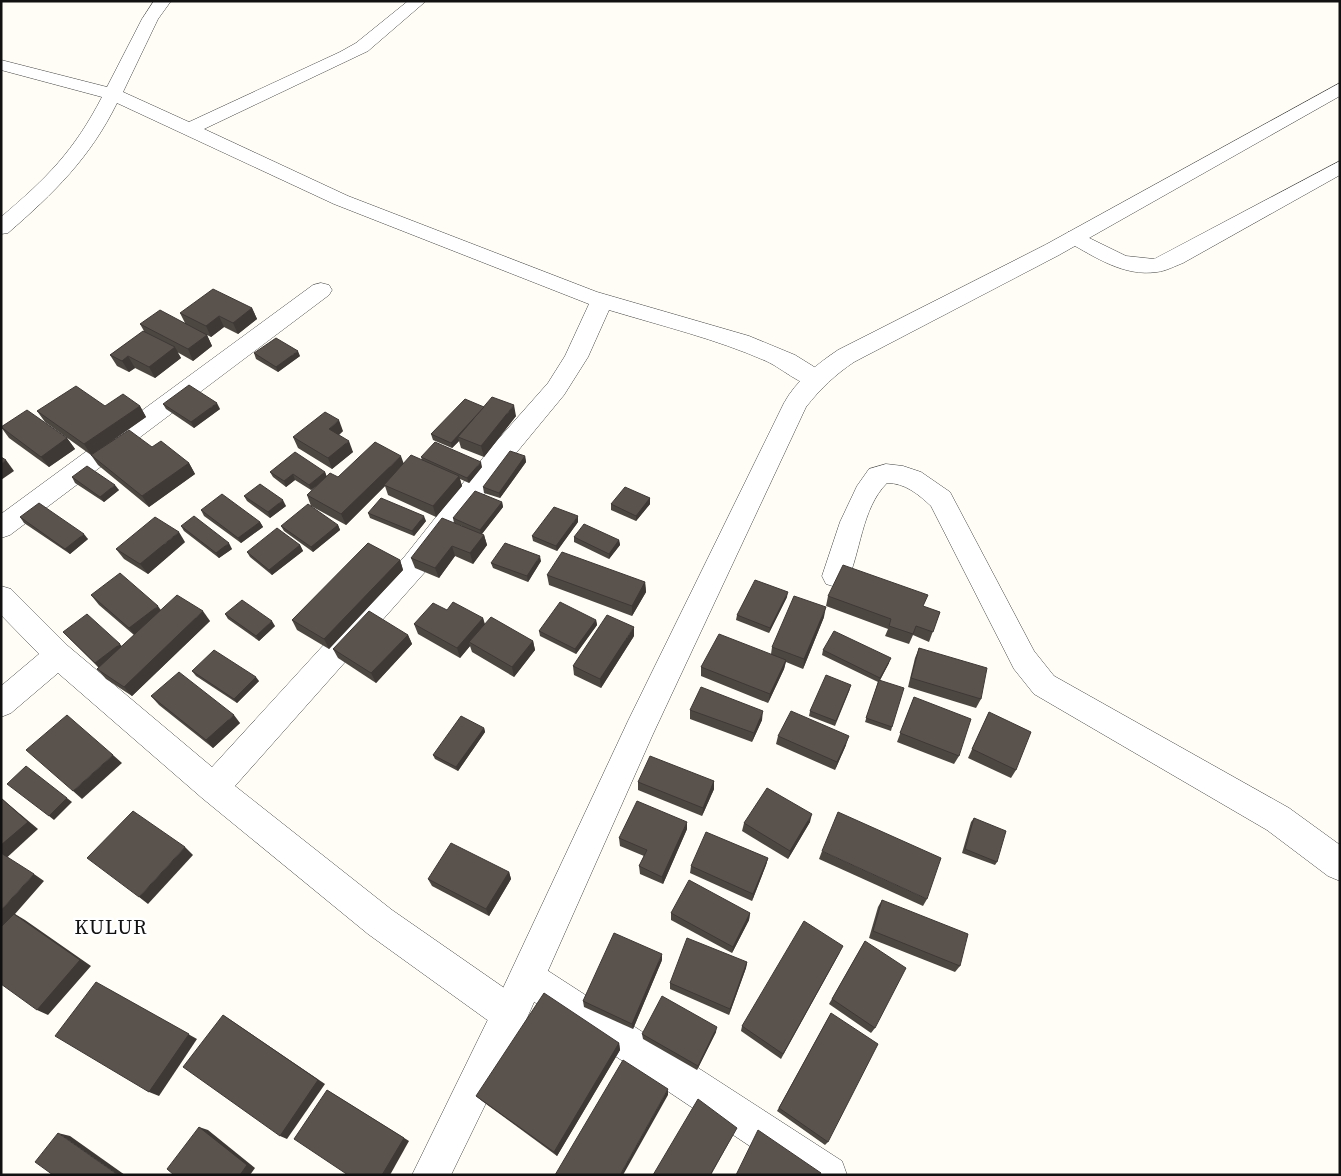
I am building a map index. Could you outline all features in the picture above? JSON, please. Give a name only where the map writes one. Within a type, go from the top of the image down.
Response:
[{"type":"street","points":[[1,228],[42,192],[70,163],[94,131],[141,42],[150,19],[163,1]]},
{"type":"street","points":[[190,129],[346,56],[362,47],[418,1]]},
{"type":"street","points":[[1,66],[112,94],[341,200],[602,301],[741,341],[787,361],[816,379]]},
{"type":"street","points":[[431,1175],[528,977],[639,731],[792,412],[816,379],[846,356],[1075,237],[1340,88]]},
{"type":"street","points":[[1075,237],[1121,262],[1156,266],[1175,258],[1340,167]]},
{"type":"street","points":[[1,528],[321,290]]},
{"type":"street","points":[[213,788],[415,564],[503,451],[556,390],[576,357],[602,301]]},
{"type":"street","points":[[836,576],[864,494],[877,477],[890,473],[911,478],[928,488],[940,499],[1024,660],[1044,685],[1278,819],[1340,865]]},
{"type":"street","points":[[1,597],[58,655],[213,788],[380,922],[510,1014]]},
{"type":"street","points":[[1,704],[58,655]]},
{"type":"street","points":[[528,977],[828,1175]]},
{"type":"building","points":[[213,289],[252,308],[233,323],[219,316],[206,326],[180,313]]},
{"type":"building","points":[[160,310],[207,335],[188,349],[140,324]]},
{"type":"building","points":[[143,331],[175,347],[149,367],[128,356],[122,361],[110,355]]},
{"type":"building","points":[[276,338],[298,351],[276,367],[254,353]]},
{"type":"building","points":[[189,385],[217,403],[191,422],[163,404]]},
{"type":"building","points":[[76,386],[105,406],[123,394],[140,406],[84,444],[37,411]]},
{"type":"building","points":[[492,397],[514,405],[481,446],[458,437]]},
{"type":"building","points":[[465,399],[484,407],[451,443],[431,434]]},
{"type":"building","points":[[27,410],[67,438],[41,457],[1,427]]},
{"type":"building","points":[[325,412],[339,420],[329,429],[349,441],[328,458],[293,437]]},
{"type":"building","points":[[129,430],[152,447],[161,441],[189,463],[142,496],[91,455]]},
{"type":"building","points":[[375,442],[401,456],[341,514],[307,495],[330,473],[338,477]]},
{"type":"building","points":[[435,442],[481,462],[467,478],[421,457]]},
{"type":"building","points":[[510,451],[525,456],[499,493],[483,487]]},
{"type":"building","points":[[295,452],[325,472],[309,485],[293,474],[284,481],[270,472]]},
{"type":"building","points":[[411,455],[459,476],[433,506],[384,485]]},
{"type":"building","points":[[1,457],[6,460],[1,464]]},
{"type":"building","points":[[87,466],[115,485],[100,497],[72,477]]},
{"type":"building","points":[[260,484],[283,500],[268,512],[244,496]]},
{"type":"building","points":[[625,487],[650,498],[636,516],[611,504]]},
{"type":"building","points":[[475,491],[502,502],[480,530],[453,518]]},
{"type":"building","points":[[222,494],[260,522],[238,538],[201,510]]},
{"type":"building","points":[[381,498],[424,516],[412,531],[368,513]]},
{"type":"building","points":[[39,503],[84,534],[65,549],[20,517]]},
{"type":"building","points":[[308,504],[338,525],[311,547],[281,526]]},
{"type":"building","points":[[554,507],[578,516],[556,546],[532,536]]},
{"type":"building","points":[[194,516],[229,543],[216,553],[181,526]]},
{"type":"building","points":[[155,517],[179,532],[140,564],[116,549]]},
{"type":"building","points":[[442,518],[484,535],[470,553],[452,546],[435,568],[411,558]]},
{"type":"building","points":[[584,524],[619,540],[609,554],[574,537]]},
{"type":"building","points":[[277,528],[300,545],[269,570],[247,552]]},
{"type":"building","points":[[368,543],[400,560],[324,639],[292,620]]},
{"type":"building","points":[[505,543],[540,556],[527,576],[491,563]]},
{"type":"building","points":[[562,552],[645,582],[632,606],[547,575]]},
{"type":"building","points":[[843,565],[928,595],[923,606],[940,612],[933,632],[916,626],[913,634],[889,626],[891,619],[828,596]]},
{"type":"building","points":[[120,573],[158,606],[129,628],[91,595]]},
{"type":"building","points":[[755,580],[788,592],[770,628],[737,615]]},
{"type":"building","points":[[177,595],[203,611],[124,687],[97,669]]},
{"type":"building","points":[[794,596],[826,607],[804,659],[772,647]]},
{"type":"building","points":[[242,600],[272,621],[256,636],[225,614]]},
{"type":"building","points":[[453,602],[483,618],[457,648],[414,624],[433,603],[447,610]]},
{"type":"building","points":[[560,602],[596,620],[575,649],[539,631]]},
{"type":"building","points":[[369,611],[408,635],[371,673],[333,649]]},
{"type":"building","points":[[87,614],[120,644],[95,663],[63,632]]},
{"type":"building","points":[[607,615],[634,627],[600,679],[573,666]]},
{"type":"building","points":[[491,617],[533,641],[512,667],[469,642]]},
{"type":"building","points":[[834,631],[891,658],[880,678],[823,650]]},
{"type":"building","points":[[719,634],[786,660],[770,694],[701,667]]},
{"type":"building","points":[[919,648],[987,668],[981,699],[911,678]]},
{"type":"building","points":[[214,650],[256,677],[234,699],[192,671]]},
{"type":"building","points":[[179,672],[234,715],[206,740],[151,696]]},
{"type":"building","points":[[826,675],[851,685],[836,721],[810,711]]},
{"type":"building","points":[[879,680],[904,688],[892,727],[866,718]]},
{"type":"building","points":[[701,687],[763,711],[754,733],[690,710]]},
{"type":"building","points":[[914,697],[971,719],[959,756],[900,733]]},
{"type":"building","points":[[791,711],[849,736],[837,762],[778,736]]},
{"type":"building","points":[[989,712],[1031,732],[1016,770],[972,749]]},
{"type":"building","points":[[67,715],[113,755],[73,791],[26,750]]},
{"type":"building","points":[[461,716],[484,728],[456,767],[433,755]]},
{"type":"building","points":[[650,756],[714,781],[703,808],[638,782]]},
{"type":"building","points":[[26,766],[67,798],[49,816],[7,784]]},
{"type":"building","points":[[767,788],[812,814],[790,851],[744,823]]},
{"type":"building","points":[[1,798],[28,822],[1,845]]},
{"type":"building","points":[[637,801],[687,822],[662,877],[639,866],[647,850],[619,838]]},
{"type":"building","points":[[133,811],[185,847],[139,897],[87,858]]},
{"type":"building","points":[[838,812],[941,858],[927,899],[822,851]]},
{"type":"building","points":[[974,818],[1006,831],[997,862],[965,849]]},
{"type":"building","points":[[706,832],[768,858],[753,894],[691,866]]},
{"type":"building","points":[[451,843],[509,872],[486,909],[428,879]]},
{"type":"building","points":[[1,853],[34,874],[1,910]]},
{"type":"building","points":[[689,880],[750,913],[733,947],[671,913]]},
{"type":"building","points":[[882,900],[968,934],[960,966],[873,931]]},
{"type":"building","points":[[14,914],[80,960],[37,1010],[1,984],[1,927]]},
{"type":"building","points":[[804,921],[843,946],[783,1054],[742,1026]]},
{"type":"building","points":[[614,933],[662,954],[632,1024],[583,1001]]},
{"type":"building","points":[[687,938],[747,962],[730,1009],[670,983]]},
{"type":"building","points":[[865,941],[906,968],[875,1028],[832,999]]},
{"type":"building","points":[[96,982],[189,1034],[149,1092],[55,1036]]},
{"type":"building","points":[[544,993],[619,1043],[554,1152],[476,1096]]},
{"type":"building","points":[[662,996],[717,1027],[698,1066],[642,1034]]},
{"type":"building","points":[[831,1013],[878,1044],[828,1142],[779,1108]]},
{"type":"building","points":[[223,1015],[318,1080],[280,1136],[183,1067]]},
{"type":"building","points":[[623,1060],[668,1089],[620,1175],[555,1175]]},
{"type":"building","points":[[327,1090],[404,1138],[382,1175],[348,1175],[294,1139]]},
{"type":"building","points":[[698,1099],[737,1128],[710,1175],[653,1175]]},
{"type":"building","points":[[199,1127],[247,1165],[240,1175],[174,1175],[167,1169]]},
{"type":"building","points":[[758,1130],[821,1173],[820,1175],[736,1175]]},
{"type":"building","points":[[58,1133],[118,1175],[53,1175],[35,1162]]},
{"type":"district","name":"KULUR","points":[[111,927]]}]
